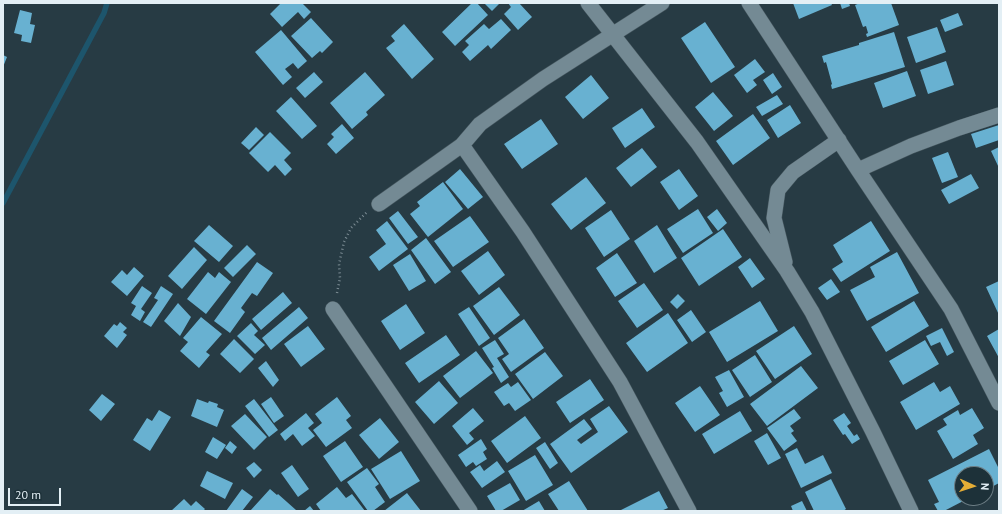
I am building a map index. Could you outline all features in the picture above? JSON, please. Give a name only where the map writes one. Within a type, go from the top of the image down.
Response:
[{"type":"street","points":[[588,3],[697,142],[787,272],[812,312],[873,432],[910,511]]},
{"type":"street","points":[[379,204],[462,145],[480,124],[542,79],[662,3]]},
{"type":"street","points":[[749,3],[951,309],[999,403]]},
{"type":"street","points":[[858,170],[911,146],[999,115]]},
{"type":"street","points":[[787,272],[774,218],[778,190],[793,172],[839,140]]},
{"type":"street","points":[[462,145],[523,232],[620,382],[689,511]]},
{"type":"street","points":[[333,309],[470,511]]},
{"type":"path","points":[[333,309],[340,278],[339,264],[344,242],[351,228],[366,212],[379,204]]},
{"type":"building","points":[[281,3],[302,3],[311,12],[304,19],[298,12],[282,27],[270,14]]},
{"type":"building","points":[[472,3],[477,3],[488,15],[455,46],[442,32]]},
{"type":"building","points":[[484,3],[500,3],[492,11]]},
{"type":"building","points":[[508,3],[519,3],[532,17],[518,30],[504,14],[511,7]]},
{"type":"building","points":[[793,3],[831,3],[832,5],[799,19]]},
{"type":"building","points":[[840,3],[849,3],[850,6],[842,9]]},
{"type":"building","points":[[860,3],[891,3],[899,25],[867,37],[866,34],[868,33],[866,26],[863,27],[855,5]]},
{"type":"building","points":[[20,10],[32,13],[30,24],[35,25],[31,43],[21,41],[22,35],[14,33]]},
{"type":"building","points":[[958,13],[963,25],[945,32],[940,20]]},
{"type":"building","points":[[311,18],[333,42],[322,53],[320,51],[312,58],[291,36]]},
{"type":"building","points":[[501,19],[511,30],[491,49],[488,45],[470,61],[462,52],[469,45],[465,41],[484,24],[489,29]]},
{"type":"building","points":[[705,22],[735,67],[711,83],[681,38]]},
{"type":"building","points":[[404,24],[434,59],[412,79],[386,48],[395,41],[391,36]]},
{"type":"building","points":[[937,27],[946,52],[916,63],[907,37]]},
{"type":"building","points":[[281,30],[307,61],[298,69],[293,63],[285,69],[292,77],[283,85],[255,52]]},
{"type":"building","points":[[894,32],[905,67],[832,89],[826,62],[824,63],[822,56],[859,45],[859,43]]},
{"type":"building","points":[[3,55],[7,57],[3,67]]},
{"type":"building","points":[[755,59],[765,72],[753,80],[757,85],[747,93],[734,75]]},
{"type":"building","points":[[946,61],[954,85],[928,94],[920,70]]},
{"type":"building","points":[[907,71],[916,96],[883,108],[874,83]]},
{"type":"building","points":[[314,72],[323,82],[305,98],[296,88]]},
{"type":"building","points":[[365,72],[385,95],[366,112],[368,115],[352,129],[330,103]]},
{"type":"building","points":[[773,73],[782,87],[772,94],[763,80]]},
{"type":"building","points":[[591,75],[609,98],[583,119],[565,97]]},
{"type":"building","points":[[713,92],[733,116],[714,131],[695,107]]},
{"type":"building","points":[[777,95],[783,104],[762,116],[756,107]]},
{"type":"building","points":[[291,97],[317,126],[302,139],[276,111]]},
{"type":"building","points":[[790,105],[801,123],[778,138],[767,120]]},
{"type":"building","points":[[642,108],[655,127],[625,148],[612,128]]},
{"type":"building","points":[[753,114],[770,138],[733,165],[716,141]]},
{"type":"building","points":[[541,119],[558,144],[522,169],[504,144]]},
{"type":"building","points":[[342,124],[354,138],[336,154],[327,144],[334,137],[331,134]]},
{"type":"building","points":[[999,125],[999,140],[976,148],[971,134]]},
{"type":"building","points":[[256,127],[264,135],[249,150],[241,143]]},
{"type":"building","points":[[270,132],[291,153],[284,160],[292,169],[285,176],[275,165],[268,172],[249,153]]},
{"type":"building","points":[[999,147],[999,168],[991,151]]},
{"type":"building","points":[[642,148],[657,167],[631,187],[616,168]]},
{"type":"building","points":[[948,152],[958,177],[942,183],[932,158]]},
{"type":"building","points":[[460,169],[483,197],[468,209],[445,182]]},
{"type":"building","points":[[679,169],[698,196],[679,210],[660,182]]},
{"type":"building","points":[[971,174],[979,188],[949,204],[941,190]]},
{"type":"building","points":[[586,177],[606,203],[571,230],[551,204]]},
{"type":"building","points":[[443,182],[463,209],[428,237],[410,214],[420,206],[417,202]]},
{"type":"building","points":[[698,209],[713,233],[683,253],[667,229]]},
{"type":"building","points":[[717,209],[727,223],[718,231],[707,217]]},
{"type":"building","points":[[611,210],[630,239],[604,257],[585,228]]},
{"type":"building","points":[[398,211],[418,237],[408,244],[389,218]]},
{"type":"building","points":[[470,216],[489,242],[453,267],[434,241]]},
{"type":"building","points":[[387,221],[408,249],[379,271],[369,257],[386,244],[376,230]]},
{"type":"building","points":[[871,221],[890,251],[841,282],[832,269],[843,262],[833,245]]},
{"type":"building","points":[[209,225],[233,246],[219,262],[194,241]]},
{"type":"building","points":[[657,225],[677,258],[654,273],[634,241]]},
{"type":"building","points":[[723,229],[742,257],[699,286],[681,258]]},
{"type":"building","points":[[426,238],[451,272],[435,284],[411,250]]},
{"type":"building","points":[[247,245],[256,254],[233,277],[224,268]]},
{"type":"building","points":[[194,247],[207,260],[182,289],[168,276]]},
{"type":"building","points":[[488,251],[505,275],[479,295],[461,271]]},
{"type":"building","points":[[897,252],[919,293],[867,321],[850,290],[875,277],[870,267]]},
{"type":"building","points":[[617,253],[637,283],[615,297],[596,268]]},
{"type":"building","points":[[410,254],[426,281],[409,291],[393,265]]},
{"type":"building","points":[[750,258],[765,279],[752,288],[738,267]]},
{"type":"building","points":[[257,262],[273,273],[257,296],[252,293],[241,308],[245,312],[230,333],[214,321]]},
{"type":"building","points":[[134,267],[144,276],[127,296],[111,282],[122,270],[127,275]]},
{"type":"building","points":[[208,272],[215,278],[219,272],[231,282],[206,314],[187,299]]},
{"type":"building","points":[[831,279],[840,292],[827,300],[818,288]]},
{"type":"building","points":[[999,281],[999,315],[986,287]]},
{"type":"building","points":[[644,283],[663,310],[637,328],[618,301]]},
{"type":"building","points":[[142,286],[152,293],[141,309],[145,312],[140,321],[131,315],[136,306],[131,303]]},
{"type":"building","points":[[161,286],[173,294],[151,327],[143,322],[158,300],[154,298]]},
{"type":"building","points":[[499,287],[520,315],[494,335],[473,306]]},
{"type":"building","points":[[283,292],[292,303],[261,330],[252,319]]},
{"type":"building","points":[[678,294],[685,301],[677,309],[670,302]]},
{"type":"building","points":[[760,301],[778,331],[727,362],[709,332]]},
{"type":"building","points":[[914,301],[929,326],[886,352],[871,327]]},
{"type":"building","points":[[178,303],[191,317],[180,336],[164,321]]},
{"type":"building","points":[[406,304],[425,333],[400,350],[381,321]]},
{"type":"building","points":[[299,307],[308,318],[271,350],[262,338]]},
{"type":"building","points":[[469,307],[490,338],[479,346],[458,314]]},
{"type":"building","points":[[691,310],[706,332],[692,342],[677,320]]},
{"type":"building","points":[[668,313],[688,343],[647,372],[626,343]]},
{"type":"building","points":[[201,317],[222,334],[206,352],[210,355],[199,368],[180,351],[188,342],[183,338]]},
{"type":"building","points":[[524,319],[544,348],[511,372],[502,359],[509,354],[498,338]]},
{"type":"building","points":[[120,322],[127,328],[123,332],[127,335],[117,348],[104,336],[114,324],[117,326]]},
{"type":"building","points":[[251,323],[258,331],[254,335],[265,345],[255,354],[237,336]]},
{"type":"building","points":[[308,326],[325,349],[301,367],[284,344]]},
{"type":"building","points":[[794,326],[812,354],[775,379],[756,351]]},
{"type":"building","points":[[942,328],[954,352],[947,356],[940,342],[931,346],[926,336]]},
{"type":"building","points":[[999,329],[999,358],[987,336]]},
{"type":"building","points":[[446,335],[460,355],[419,383],[405,363]]},
{"type":"building","points":[[234,339],[254,359],[240,373],[220,354]]},
{"type":"building","points":[[495,340],[504,354],[497,358],[509,377],[501,383],[492,368],[494,367],[482,348]]},
{"type":"building","points":[[925,340],[939,364],[903,385],[889,361]]},
{"type":"building","points":[[476,351],[493,373],[460,398],[443,376]]},
{"type":"building","points":[[545,352],[563,376],[533,399],[515,374]]},
{"type":"building","points":[[755,355],[772,382],[750,397],[732,370]]},
{"type":"building","points":[[266,361],[279,380],[273,387],[258,368]]},
{"type":"building","points":[[801,366],[818,388],[767,426],[750,404]]},
{"type":"building","points":[[729,370],[744,397],[727,407],[719,393],[723,391],[715,377]]},
{"type":"building","points":[[590,379],[604,400],[570,423],[556,402]]},
{"type":"building","points":[[439,381],[458,403],[434,424],[415,402]]},
{"type":"building","points":[[518,382],[531,400],[515,411],[509,403],[504,406],[494,392],[508,383],[511,387]]},
{"type":"building","points":[[934,382],[940,392],[950,386],[960,404],[916,430],[900,402]]},
{"type":"building","points":[[700,386],[720,415],[695,432],[675,403]]},
{"type":"building","points":[[102,394],[115,404],[101,421],[89,410]]},
{"type":"building","points":[[271,397],[284,416],[274,423],[261,404]]},
{"type":"building","points":[[337,397],[351,416],[346,420],[352,428],[326,447],[313,430],[322,423],[315,414]]},
{"type":"building","points":[[197,399],[208,403],[209,401],[218,404],[217,407],[224,410],[217,427],[191,416]]},
{"type":"building","points":[[254,399],[278,430],[269,437],[245,406]]},
{"type":"building","points":[[609,406],[628,432],[571,473],[550,444],[584,419],[592,429],[577,440],[581,444],[598,432],[590,419]]},
{"type":"building","points":[[473,408],[484,421],[469,433],[474,439],[467,445],[452,426]]},
{"type":"building","points":[[972,408],[984,428],[973,435],[978,444],[953,459],[937,431],[947,425],[943,419],[958,410],[960,415]]},
{"type":"building","points":[[794,409],[801,418],[790,426],[794,431],[791,433],[797,441],[784,451],[767,428]]},
{"type":"building","points":[[159,410],[171,417],[150,451],[133,440],[147,418],[152,421]]},
{"type":"building","points":[[740,411],[752,431],[714,454],[702,434]]},
{"type":"building","points":[[306,413],[314,423],[308,428],[315,436],[302,446],[293,434],[285,441],[280,434]]},
{"type":"building","points":[[844,413],[851,423],[847,426],[854,436],[857,434],[860,439],[852,444],[845,434],[843,435],[833,420]]},
{"type":"building","points":[[245,414],[267,437],[254,450],[231,426]]},
{"type":"building","points":[[525,416],[541,438],[507,463],[491,441]]},
{"type":"building","points":[[380,418],[399,442],[379,459],[359,435]]},
{"type":"building","points":[[767,433],[781,458],[768,465],[754,441]]},
{"type":"building","points":[[213,437],[226,445],[217,459],[205,452]]},
{"type":"building","points":[[481,439],[487,449],[483,452],[487,459],[476,466],[473,462],[466,467],[458,455]]},
{"type":"building","points":[[230,441],[237,447],[232,454],[225,448]]},
{"type":"building","points":[[345,441],[363,467],[341,482],[323,456]]},
{"type":"building","points":[[545,442],[558,463],[550,469],[536,448]]},
{"type":"building","points":[[797,448],[805,464],[823,455],[832,473],[801,488],[785,454]]},
{"type":"building","points":[[989,449],[999,469],[999,483],[994,486],[994,466],[956,466]]},
{"type":"building","points":[[401,451],[420,481],[390,499],[371,469]]},
{"type":"building","points":[[535,455],[553,485],[526,501],[508,471]]},
{"type":"building","points":[[497,461],[505,472],[482,488],[470,472],[480,465],[484,471]]},
{"type":"building","points":[[254,462],[262,470],[254,478],[246,468]]},
{"type":"building","points":[[292,465],[309,489],[298,497],[281,473]]},
{"type":"building","points":[[954,467],[954,506],[944,511],[938,511],[934,504],[939,502],[928,480]]},
{"type":"building","points":[[367,468],[379,484],[375,487],[385,502],[373,511],[368,511],[347,482]]},
{"type":"building","points":[[207,471],[233,483],[225,499],[200,486]]},
{"type":"building","points":[[831,479],[846,509],[843,511],[814,511],[805,492]]},
{"type":"building","points":[[569,481],[588,511],[559,511],[548,494]]},
{"type":"building","points":[[510,483],[520,500],[501,511],[496,511],[487,496]]},
{"type":"building","points":[[337,487],[346,498],[352,494],[365,511],[321,511],[316,504]]},
{"type":"building","points":[[242,489],[253,497],[242,511],[226,511]]},
{"type":"building","points":[[270,489],[277,495],[278,494],[296,510],[250,511]]},
{"type":"building","points":[[659,491],[668,508],[661,511],[619,511]]},
{"type":"building","points":[[407,493],[421,511],[384,511]]},
{"type":"building","points":[[184,499],[191,506],[196,501],[205,509],[203,511],[171,511]]},
{"type":"building","points":[[539,501],[545,511],[522,511]]},
{"type":"building","points":[[802,501],[807,511],[793,511],[791,506]]},
{"type":"building","points":[[310,506],[314,511],[304,511]]},
{"type":"waterway","points":[[3,203],[104,13],[107,3]]}]
